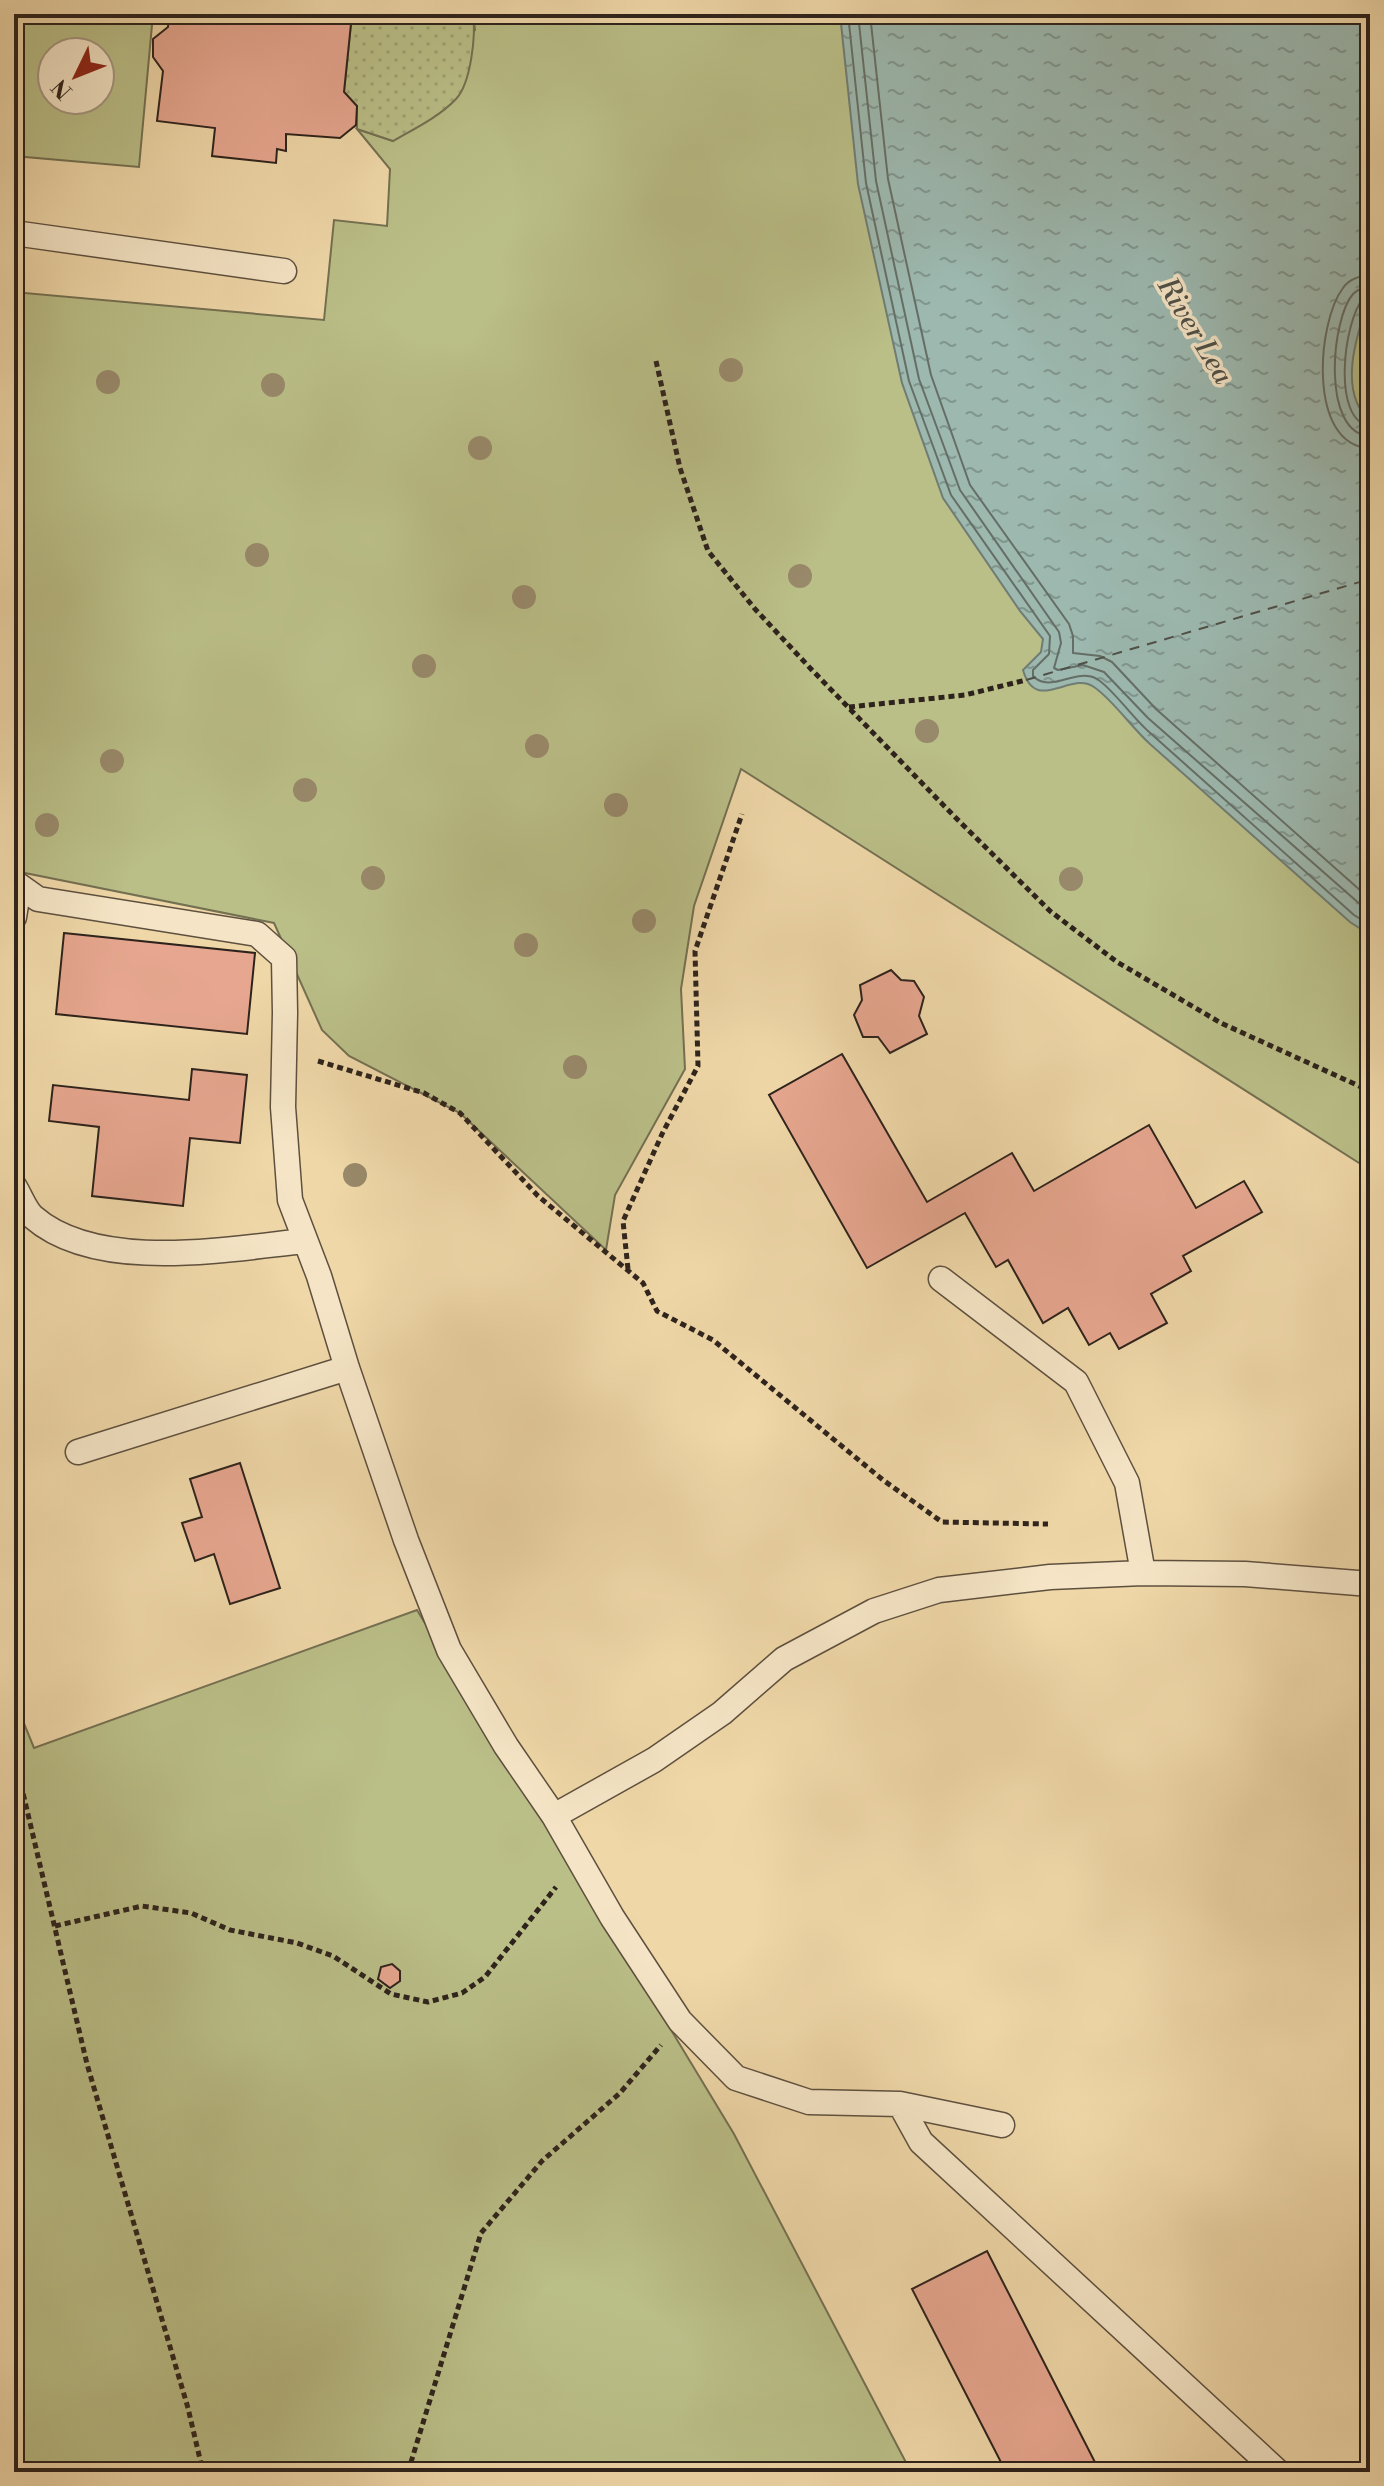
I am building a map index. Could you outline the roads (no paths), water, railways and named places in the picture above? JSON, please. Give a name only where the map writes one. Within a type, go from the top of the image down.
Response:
[{"type":"lane","points":[[14,233],[284,271]]},
{"type":"lane","points":[[14,917],[16,884]]},
{"type":"lane","points":[[16,884],[38,899],[257,934],[284,958],[285,1138],[290,1200],[319,1276],[406,1540],[449,1650],[506,1746],[554,1816],[612,1917],[680,2021],[736,2078],[809,2102],[900,2104],[1002,2125]]},
{"type":"lane","points":[[14,1186],[32,1216],[80,1245],[144,1253],[220,1250],[305,1241]]},
{"type":"lane","points":[[941,1279],[1076,1382],[1127,1483],[1143,1573]]},
{"type":"lane","points":[[78,1452],[347,1368]]},
{"type":"lane","points":[[554,1816],[677,1744],[722,1713],[784,1659],[874,1611],[939,1590],[1050,1577],[1143,1573],[1245,1574],[1370,1584]]},
{"type":"lane","points":[[900,2104],[921,2142],[1278,2472]]},
{"type":"water","name":"River Lea","points":[[840,14],[1370,14],[1370,295],[1356,343],[1352,377],[1354,394],[1370,421],[1370,935],[1350,922],[1150,744],[1094,687],[1085,683],[1045,691],[1029,683],[1023,670],[1041,652],[1043,639],[1020,611],[943,498],[902,383],[858,184]]}]
